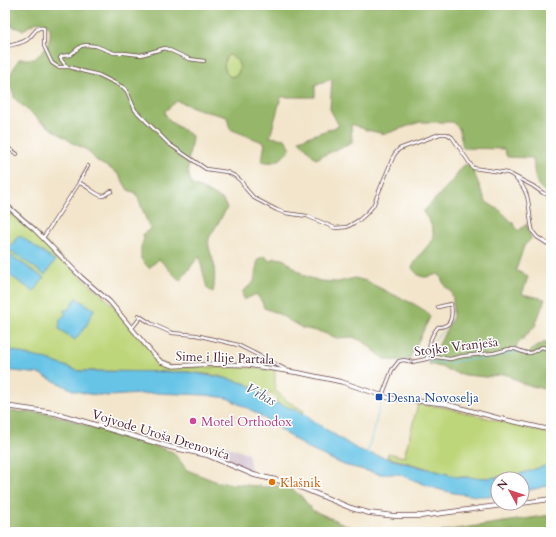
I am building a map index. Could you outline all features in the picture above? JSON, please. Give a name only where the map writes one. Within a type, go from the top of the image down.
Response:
[{"type":"main road","name":"Vojvode Uroša Drenovića","points":[[5,406],[55,413],[158,444],[207,456],[254,475],[294,484],[351,508],[370,513],[395,516],[426,516],[490,507]]},
{"type":"main road","points":[[530,502],[551,499]]},
{"type":"street","points":[[5,47],[28,39],[38,28],[42,28],[45,30],[44,46],[50,61],[58,67],[66,66],[99,75],[123,87],[127,91],[135,110],[169,144],[206,169],[227,172],[234,176],[241,181],[254,198],[277,210],[307,216],[335,228],[347,227],[359,220],[371,209],[396,151],[436,135],[447,134],[452,137],[473,168],[504,172],[551,196]]},
{"type":"street","points":[[66,66],[60,58],[62,56],[70,55],[81,46],[86,45],[96,46],[114,53],[141,55],[165,48],[189,59],[204,61]]},
{"type":"street","points":[[5,146],[17,154]]},
{"type":"street","points":[[43,238],[79,183],[88,166]]},
{"type":"street","points":[[513,176],[523,185],[527,194],[533,232],[537,237],[551,246]]},
{"type":"street","points":[[79,183],[84,184],[98,195],[102,196],[112,191]]},
{"type":"street","name":"Sime i Ilije Partala","points":[[5,204],[110,302],[161,362],[165,364],[174,366],[213,364],[248,365],[285,370],[335,380],[382,396],[396,399],[449,404],[498,418],[551,430]]},
{"type":"street","points":[[426,359],[429,354],[430,342],[435,331],[440,326],[445,326],[452,317],[451,304],[438,307]]},
{"type":"street","points":[[138,315],[152,324],[172,333],[196,335],[238,345],[285,370]]},
{"type":"street","points":[[132,328],[141,317]]},
{"type":"street","name":"Stojke Vranješa","points":[[382,396],[392,370],[397,363],[404,360],[412,362],[436,358],[450,359],[463,356],[494,353],[509,349],[515,349],[526,353],[530,353],[542,347],[551,350]]},
{"type":"shaded area","points":[[223,445],[248,454],[252,473],[219,457]]},
{"type":"green space","points":[[5,5],[551,5],[551,194],[541,188],[536,180],[533,158],[507,157],[504,149],[463,148],[459,128],[452,122],[420,122],[385,134],[367,130],[351,124],[352,142],[316,159],[299,140],[339,126],[330,109],[332,79],[315,85],[315,97],[281,97],[270,137],[285,139],[291,148],[276,162],[262,161],[265,143],[230,129],[227,117],[204,111],[177,101],[165,111],[165,114],[171,122],[192,136],[188,168],[190,180],[193,186],[222,199],[227,208],[209,238],[209,248],[214,264],[213,293],[207,288],[199,256],[180,281],[159,259],[149,268],[141,259],[141,247],[144,239],[143,234],[150,229],[136,193],[128,190],[119,175],[113,170],[98,162],[87,150],[73,143],[40,121],[15,99],[8,79],[19,59],[34,59],[47,46],[50,38],[50,28],[42,22],[36,22],[23,30],[5,24]],"holes":[[[228,55],[233,56],[236,59],[240,68],[237,75],[230,77],[226,72],[224,64]]]},
{"type":"green space","points":[[228,55],[232,55],[238,61],[240,68],[237,75],[230,77],[224,66]]},
{"type":"green space","points":[[466,164],[472,168],[486,202],[501,211],[514,224],[518,231],[527,224],[531,239],[524,246],[516,270],[528,277],[522,294],[545,299],[535,326],[517,345],[515,350],[528,354],[533,349],[551,339],[551,394],[549,390],[523,384],[505,374],[486,377],[465,375],[429,364],[453,317],[453,298],[450,290],[446,288],[439,274],[424,277],[418,275],[412,268],[433,236],[433,230],[430,222],[423,212]]},
{"type":"green space","points":[[5,204],[24,220],[75,271],[110,302],[161,363],[173,367],[249,367],[275,370],[275,390],[287,401],[304,411],[303,413],[275,403],[277,398],[272,393],[263,393],[247,384],[214,375],[188,372],[79,371],[45,359],[27,356],[5,348]]},
{"type":"green space","points":[[265,256],[269,261],[275,258],[283,259],[305,276],[320,281],[338,282],[355,278],[366,281],[414,304],[427,312],[430,317],[409,360],[404,359],[396,361],[384,359],[364,342],[353,337],[337,338],[321,332],[302,328],[277,313],[264,308],[262,302],[256,294],[244,300],[242,292],[254,282],[258,259]]},
{"type":"green space","points":[[418,404],[443,407],[551,434],[551,464],[529,471],[490,471],[490,478],[458,477],[387,457],[388,453],[404,457]]},
{"type":"green space","points":[[5,411],[48,413],[173,452],[187,470],[217,482],[266,487],[286,485],[301,496],[312,510],[362,532],[5,532]]},
{"type":"green space","points":[[551,515],[551,532],[437,532]]},
{"type":"water","points":[[19,235],[55,261],[45,275],[8,249]]},
{"type":"water","points":[[6,252],[44,278],[34,292],[5,272]]},
{"type":"water","points":[[76,298],[94,309],[86,326],[75,340],[59,329],[60,320],[66,313],[63,311],[70,308]]},
{"type":"water","name":"Vrbas","points":[[5,348],[45,359],[79,371],[188,372],[225,378],[247,384],[263,393],[273,403],[283,405],[303,413],[360,451],[458,477],[490,478],[490,496],[454,493],[437,489],[398,474],[380,474],[344,465],[309,449],[253,411],[227,398],[206,395],[157,393],[108,396],[89,394],[75,391],[40,374],[5,370]]},
{"type":"water","points":[[551,464],[551,485],[530,490],[529,471]]},
{"type":"waterway","points":[[429,357],[435,339],[444,330]]},
{"type":"waterway","points":[[398,365],[403,363],[414,364],[424,361],[450,363],[463,360],[492,358],[514,352],[518,353]]},
{"type":"waterway","points":[[367,454],[382,399]]},
{"type":"place","name":"Desna Novoselja","points":[[379,397]]},
{"type":"place","name":"Motel Orthodox","points":[[193,421]]},
{"type":"place","name":"Klašnik","points":[[272,482]]}]
